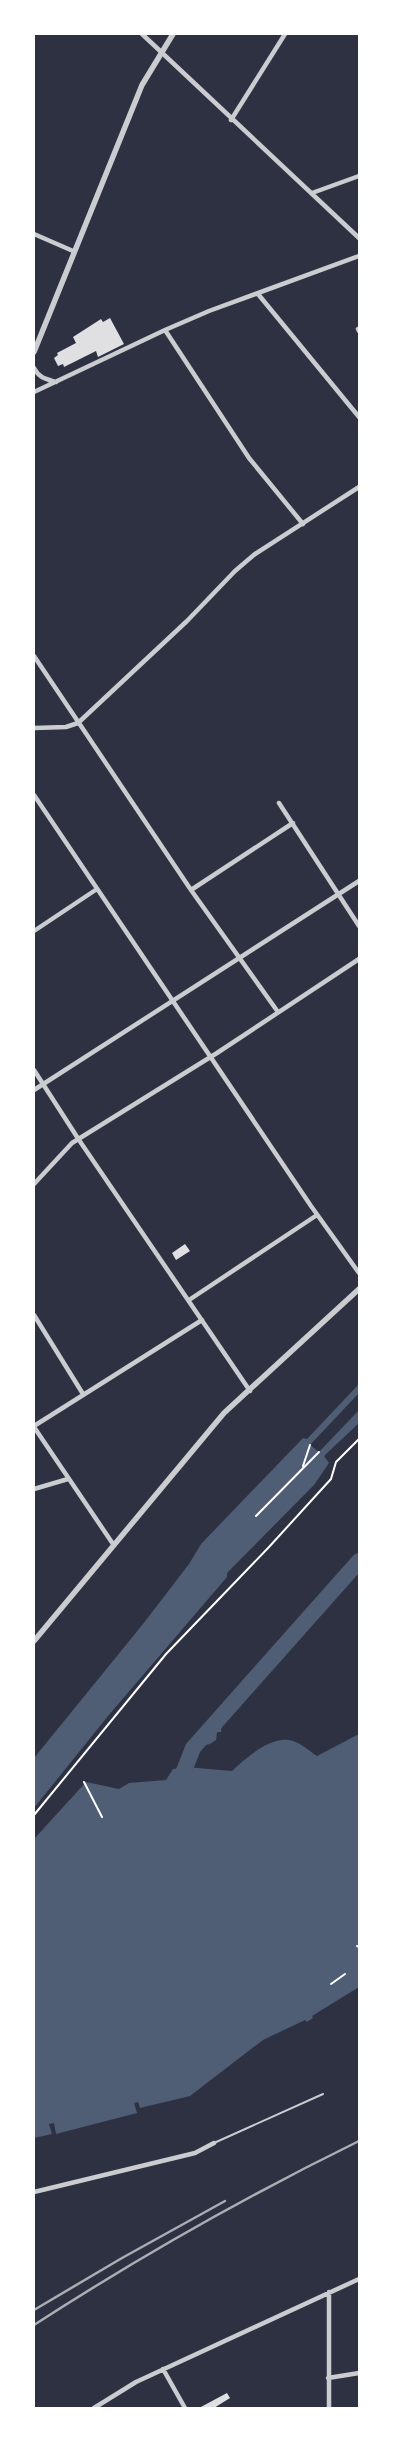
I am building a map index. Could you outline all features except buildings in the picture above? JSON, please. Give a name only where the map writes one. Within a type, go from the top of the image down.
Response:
[{"type":"street","points":[[142,34],[359,238]]},
{"type":"street","points":[[34,352],[73,251],[142,85],[173,34]]},
{"type":"street","points":[[232,120],[284,34]]},
{"type":"street","points":[[312,193],[359,176]]},
{"type":"street","points":[[34,234],[73,251]]},
{"type":"street","points":[[34,392],[58,383],[165,330],[359,256]]},
{"type":"street","points":[[258,294],[359,417]]},
{"type":"street","points":[[165,330],[249,458],[303,524]]},
{"type":"street","points":[[34,368],[37,374],[44,379],[58,383]]},
{"type":"street","points":[[34,728],[66,727],[78,723],[187,621],[235,571],[255,554],[359,487]]},
{"type":"street","points":[[34,656],[191,890],[278,1012]]},
{"type":"street","points":[[34,794],[359,1273]]},
{"type":"street","points":[[279,803],[359,926]]},
{"type":"street","points":[[191,890],[292,823]]},
{"type":"street","points":[[34,1090],[240,960],[359,881]]},
{"type":"street","points":[[34,931],[98,889]]},
{"type":"street","points":[[34,1184],[72,1143],[211,1057],[359,959]]},
{"type":"street","points":[[34,1070],[79,1140],[250,1391]]},
{"type":"street","points":[[189,1300],[318,1215]]},
{"type":"street","points":[[34,1641],[224,1413],[359,1289]]},
{"type":"street","points":[[34,1315],[83,1394]]},
{"type":"street","points":[[113,1544],[34,1426],[202,1320]]},
{"type":"street","points":[[34,1489],[68,1479]]},
{"type":"street","points":[[34,2192],[195,2153],[214,2143]]},
{"type":"street","points":[[94,2408],[136,2382],[359,2279]]},
{"type":"street","points":[[329,2292],[329,2408]]},
{"type":"street","points":[[163,2369],[185,2408]]},
{"type":"street","points":[[328,2378],[359,2373]]},
{"type":"lane","points":[[214,2143],[324,2094]]},
{"type":"path","points":[[34,1816],[166,1654],[325,1486],[331,1479],[336,1462],[359,1439]]},
{"type":"path","points":[[302,1467],[310,1445]]},
{"type":"path","points":[[256,1516],[319,1452]]},
{"type":"path","points":[[84,1782],[102,1817]]},
{"type":"path","points":[[331,1984],[345,1974]]},
{"type":"water","points":[[359,1384],[359,1393],[310,1445],[319,1452],[359,1410],[359,1423],[324,1456],[329,1463],[314,1485],[227,1573],[227,1577],[108,1716],[34,1808],[34,1758],[143,1624],[189,1564],[201,1544],[303,1438],[307,1439]]},
{"type":"water","points":[[222,1719],[221,1732],[217,1732],[216,1740],[210,1744],[192,1748],[195,1743],[195,1737],[205,1732],[205,1728],[215,1727],[219,1720]]},
{"type":"water","points":[[359,1734],[359,1987],[312,2016],[313,2018],[307,2022],[305,2020],[263,2040],[190,2096],[140,2108],[138,2102],[134,2103],[137,2113],[56,2134],[54,2123],[49,2124],[52,2134],[34,2138],[34,1839],[86,1782],[119,1789],[129,1783],[166,1780],[173,1769],[186,1767],[232,1771],[258,1750],[274,1742],[289,1740],[297,1742],[317,1756]]},
{"type":"waterway","points":[[178,1786],[193,1748],[359,1561]]},
{"type":"railway","points":[[34,2325],[113,2275],[194,2228],[276,2183],[359,2141]]},
{"type":"railway","points":[[34,2310],[122,2258],[225,2201]]}]
